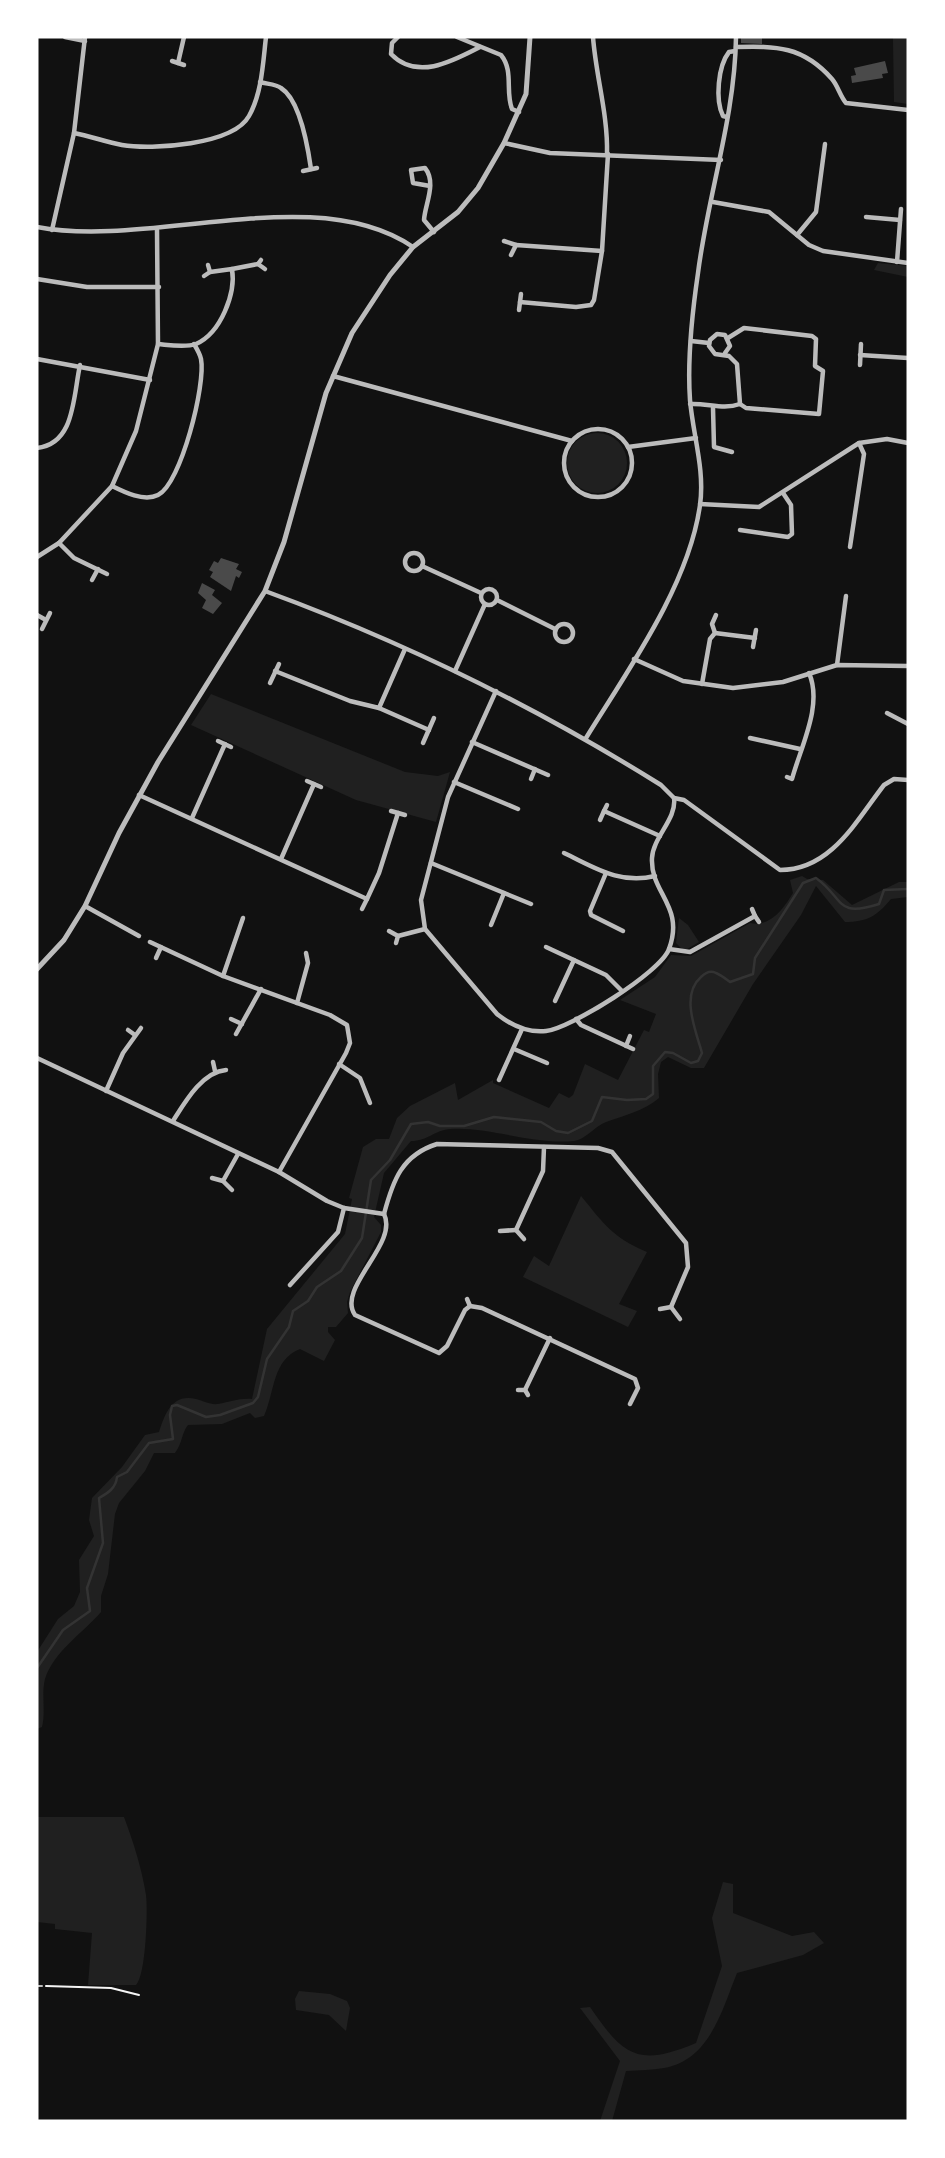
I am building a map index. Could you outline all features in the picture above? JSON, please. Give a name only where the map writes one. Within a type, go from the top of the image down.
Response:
[{"type":"street","points":[[52,230],[75,133],[85,39],[65,37]]},
{"type":"street","points":[[172,61],[181,64],[184,37]]},
{"type":"street","points":[[75,133],[135,146],[219,138],[239,128],[249,116],[260,82],[266,37]]},
{"type":"street","points":[[398,37],[391,43],[391,54],[412,67],[441,66],[480,47]]},
{"type":"street","points":[[457,37],[501,55],[506,61],[507,96],[512,109],[520,112]]},
{"type":"street","points":[[37,969],[64,940],[85,906],[139,795],[265,592],[284,542],[333,376],[366,310],[413,247],[434,233],[478,188],[505,143],[526,94],[530,37]]},
{"type":"street","points":[[520,302],[576,307],[591,305],[597,287],[602,251],[608,128],[596,79],[593,37]]},
{"type":"street","points":[[586,738],[634,659],[681,569],[700,503],[696,438],[690,404],[691,341],[698,271],[721,160],[736,37]]},
{"type":"street","points":[[727,117],[723,116],[720,106],[722,63],[729,52],[735,49],[794,50],[833,80],[846,103],[908,110]]},
{"type":"street","points":[[260,82],[280,87],[288,94],[305,134],[314,169],[303,171]]},
{"type":"street","points":[[505,143],[550,153],[721,160]]},
{"type":"street","points":[[797,235],[816,212],[825,144]]},
{"type":"street","points":[[430,186],[412,183],[411,170],[425,168],[429,173],[430,186],[424,220],[434,233]]},
{"type":"street","points":[[713,202],[769,212],[797,235],[823,251],[908,263]]},
{"type":"street","points":[[897,262],[901,209]]},
{"type":"street","points":[[866,217],[900,220]]},
{"type":"street","points":[[37,227],[92,232],[157,230],[260,218],[307,218],[371,228],[400,238],[413,247]]},
{"type":"street","points":[[37,557],[59,543],[112,486],[136,430],[158,344],[157,230]]},
{"type":"street","points":[[504,241],[516,245],[602,251]]},
{"type":"street","points":[[511,255],[516,245]]},
{"type":"street","points":[[208,265],[207,274],[259,262],[265,269]]},
{"type":"street","points":[[158,344],[194,344],[207,337],[231,296],[232,269]]},
{"type":"street","points":[[37,278],[87,287],[159,286]]},
{"type":"street","points":[[519,310],[521,294]]},
{"type":"street","points":[[690,404],[704,404],[713,408],[740,404],[746,408],[819,414],[823,371],[815,366],[816,339],[812,336],[744,328],[728,338]]},
{"type":"street","points":[[709,343],[716,334],[728,338]]},
{"type":"street","points":[[725,353],[730,346],[728,338]]},
{"type":"street","points":[[691,341],[709,343]]},
{"type":"street","points":[[709,343],[715,354],[725,353],[737,364],[740,404]]},
{"type":"street","points":[[112,486],[148,497],[157,495],[168,487],[189,437],[197,402],[202,360],[194,344]]},
{"type":"street","points":[[860,365],[861,344]]},
{"type":"street","points":[[860,355],[908,358]]},
{"type":"street","points":[[37,359],[150,380]]},
{"type":"street","points":[[37,448],[50,447],[65,433],[80,365]]},
{"type":"street","points":[[333,376],[572,441]]},
{"type":"street","points":[[713,408],[713,447],[732,452]]},
{"type":"street","points":[[598,429],[616,434],[628,447],[632,471],[624,486],[610,496],[590,497],[579,492],[566,476],[565,452],[572,441],[580,434],[598,429]]},
{"type":"street","points":[[628,447],[696,438]]},
{"type":"street","points":[[700,503],[759,507],[859,443],[887,439],[908,443]]},
{"type":"street","points":[[850,547],[864,454],[859,443]]},
{"type":"street","points":[[740,530],[788,537],[792,534],[791,505],[783,493]]},
{"type":"street","points":[[59,543],[74,558],[107,574]]},
{"type":"street","points":[[417,554],[422,560],[422,566],[418,570],[409,570],[405,559],[408,555],[417,554]]},
{"type":"street","points":[[422,566],[481,593],[493,590],[497,600],[555,629],[559,640],[571,638],[570,625],[560,624],[555,629]]},
{"type":"street","points":[[92,580],[98,569]]},
{"type":"street","points":[[265,592],[455,671],[586,738],[662,785],[674,798],[684,800],[780,870],[789,870],[828,855],[884,785],[894,779],[908,780]]},
{"type":"street","points":[[455,671],[485,604],[481,593]]},
{"type":"street","points":[[837,665],[846,596]]},
{"type":"street","points":[[485,604],[492,605],[497,600]]},
{"type":"street","points":[[42,629],[50,612]]},
{"type":"street","points":[[37,615],[46,620]]},
{"type":"street","points":[[715,633],[712,624],[716,615]]},
{"type":"street","points":[[753,647],[756,631]]},
{"type":"street","points":[[702,684],[710,639],[715,633]]},
{"type":"street","points":[[715,633],[755,638]]},
{"type":"street","points":[[379,708],[405,649]]},
{"type":"street","points":[[634,659],[683,681],[758,687],[837,665],[908,666]]},
{"type":"street","points":[[270,683],[279,664]]},
{"type":"street","points":[[275,671],[350,701],[379,708],[429,730]]},
{"type":"street","points":[[787,777],[792,779],[815,702],[814,686],[809,673]]},
{"type":"street","points":[[496,691],[454,782],[421,900],[425,929],[497,1014],[522,1028],[545,1031],[576,1019],[654,971],[669,949],[673,912],[655,876],[652,859],[673,810],[674,798]]},
{"type":"street","points":[[887,713],[908,724]]},
{"type":"street","points":[[423,743],[434,718]]},
{"type":"street","points":[[750,738],[800,749]]},
{"type":"street","points":[[192,818],[228,745],[218,741]]},
{"type":"street","points":[[472,742],[548,775]]},
{"type":"street","points":[[531,779],[535,769]]},
{"type":"street","points":[[307,781],[321,787]]},
{"type":"street","points":[[454,782],[518,809]]},
{"type":"street","points":[[281,859],[314,784]]},
{"type":"street","points":[[139,795],[367,899]]},
{"type":"street","points":[[600,820],[607,804]]},
{"type":"street","points":[[391,811],[405,815]]},
{"type":"street","points":[[604,811],[660,836]]},
{"type":"street","points":[[362,909],[379,873],[398,813]]},
{"type":"street","points":[[564,853],[606,873],[631,880],[655,876]]},
{"type":"street","points":[[431,863],[531,904]]},
{"type":"street","points":[[606,873],[590,911],[591,915],[622,930]]},
{"type":"street","points":[[491,925],[504,893]]},
{"type":"street","points":[[85,906],[139,936]]},
{"type":"street","points":[[752,909],[759,922]]},
{"type":"street","points":[[669,949],[690,952],[755,916]]},
{"type":"street","points":[[223,976],[243,918]]},
{"type":"street","points":[[389,931],[398,936],[425,929]]},
{"type":"street","points":[[396,943],[398,936]]},
{"type":"street","points":[[150,942],[223,976],[330,1015],[347,1025],[350,1043],[279,1172]]},
{"type":"street","points":[[156,958],[161,947]]},
{"type":"street","points":[[546,947],[606,975],[622,991]]},
{"type":"street","points":[[298,1003],[308,963],[306,953]]},
{"type":"street","points":[[555,1001],[574,960]]},
{"type":"street","points":[[236,1034],[261,989]]},
{"type":"street","points":[[231,1019],[242,1024]]},
{"type":"street","points":[[576,1019],[581,1025],[633,1049]]},
{"type":"street","points":[[106,1091],[123,1053],[141,1028]]},
{"type":"street","points":[[499,1080],[522,1028]]},
{"type":"street","points":[[128,1030],[135,1035]]},
{"type":"street","points":[[626,1046],[630,1037]]},
{"type":"street","points":[[514,1049],[547,1063]]},
{"type":"street","points":[[37,1058],[279,1172],[344,1208],[384,1213]]},
{"type":"street","points":[[213,1062],[215,1071]]},
{"type":"street","points":[[339,1064],[360,1078],[370,1103]]},
{"type":"street","points":[[173,1121],[205,1077],[215,1071],[226,1070]]},
{"type":"street","points":[[470,1306],[447,1346],[439,1353],[355,1315],[352,1310],[352,1297],[386,1233],[387,1220],[384,1213],[399,1169],[416,1153],[437,1144],[598,1148],[617,1155],[682,1236],[689,1254],[688,1267],[671,1307]]},
{"type":"street","points":[[516,1230],[543,1171],[544,1147]]},
{"type":"street","points":[[223,1181],[238,1154]]},
{"type":"street","points":[[212,1178],[223,1181],[232,1190]]},
{"type":"street","points":[[290,1285],[338,1232],[344,1208]]},
{"type":"street","points":[[499,1231],[516,1230]]},
{"type":"street","points":[[516,1230],[524,1239]]},
{"type":"street","points":[[467,1299],[470,1306]]},
{"type":"street","points":[[470,1306],[482,1308],[521,1324],[635,1379],[638,1388],[630,1404]]},
{"type":"street","points":[[660,1309],[671,1307]]},
{"type":"street","points":[[671,1307],[680,1319]]},
{"type":"street","points":[[518,1391],[526,1393],[550,1338]]},
{"type":"lane","points":[[37,1986],[42,1986]]},
{"type":"path","points":[[42,1986],[85,1990],[111,1988],[139,1994]]},
{"type":"shaded area","points":[[893,37],[908,37],[908,104],[894,102]]},
{"type":"shaded area","points":[[878,263],[908,266],[908,277],[874,270]]},
{"type":"shaded area","points":[[591,433],[603,433],[622,446],[627,463],[625,475],[614,488],[603,493],[591,493],[572,480],[567,469],[567,457],[580,438]]},
{"type":"shaded area","points":[[211,694],[405,772],[438,776],[450,772],[436,822],[356,800],[191,725]]},
{"type":"shaded area","points":[[802,876],[823,880],[852,905],[899,882],[908,882],[908,897],[891,899],[876,914],[866,919],[845,922],[816,886],[801,915],[753,984],[704,1068],[691,1068],[668,1057],[661,1062],[658,1074],[659,1098],[641,1109],[602,1124],[582,1138],[574,1141],[543,1141],[451,1129],[411,1141],[384,1173],[374,1217],[381,1225],[381,1232],[350,1292],[348,1313],[336,1327],[328,1327],[328,1332],[335,1340],[324,1361],[300,1349],[291,1354],[279,1369],[264,1416],[255,1418],[250,1413],[222,1424],[188,1425],[175,1453],[154,1453],[145,1471],[119,1503],[115,1514],[108,1574],[101,1596],[101,1612],[62,1651],[49,1669],[44,1685],[42,1727],[37,1729],[37,1652],[58,1619],[74,1606],[80,1592],[79,1560],[94,1536],[89,1520],[92,1498],[122,1467],[145,1435],[159,1432],[167,1412],[175,1402],[188,1398],[215,1404],[252,1399],[267,1329],[345,1234],[352,1199],[349,1198],[363,1147],[376,1139],[389,1139],[397,1118],[410,1106],[455,1083],[458,1100],[493,1080],[493,1083],[549,1108],[559,1093],[569,1098],[573,1095],[585,1064],[618,1080],[644,1030],[649,1032],[656,1014],[620,1000],[655,977],[671,955],[691,956],[750,923],[770,920],[793,893],[790,880]]},
{"type":"shaded area","points":[[679,918],[688,925],[699,942],[684,951],[676,943]]},
{"type":"shaded area","points":[[581,1196],[610,1229],[625,1241],[647,1252],[619,1304],[637,1311],[628,1327],[523,1277],[534,1256],[549,1266]]},
{"type":"shaded area","points":[[37,1817],[124,1817],[140,1865],[147,1903],[144,1956],[136,1985],[88,1985],[92,1933],[55,1929],[55,1924],[37,1922]]},
{"type":"shaded area","points":[[723,1882],[733,1884],[733,1913],[792,1936],[814,1932],[824,1943],[803,1955],[737,1973],[712,2031],[693,2055],[664,2068],[626,2071],[612,2121],[600,2121],[620,2061],[580,2008],[590,2007],[612,2036],[633,2052],[659,2055],[696,2043],[722,1966],[712,1918]]},
{"type":"shaded area","points":[[299,1991],[330,1994],[347,2001],[350,2008],[346,2031],[329,2015],[296,2010],[295,1999]]},
{"type":"building","points":[[741,37],[762,37],[762,44],[741,43]]},
{"type":"building","points":[[885,61],[888,73],[882,74],[883,78],[852,83],[851,76],[856,75],[854,68]]},
{"type":"building","points":[[221,558],[239,564],[236,569],[242,572],[239,578],[236,576],[231,591],[210,577],[213,572],[209,570],[214,561],[218,563]]},
{"type":"building","points":[[202,583],[215,590],[212,595],[222,603],[213,614],[202,608],[206,600],[198,593]]},
{"type":"waterway","points":[[37,1668],[63,1630],[90,1611],[87,1588],[103,1543],[99,1498],[111,1490],[117,1477],[127,1472],[149,1443],[173,1439],[170,1415],[172,1406],[177,1405],[206,1417],[253,1403],[258,1397],[267,1359],[289,1327],[293,1311],[308,1301],[317,1287],[341,1271],[362,1238],[371,1180],[390,1160],[411,1124],[428,1122],[440,1126],[464,1126],[494,1117],[541,1122],[556,1131],[568,1133],[592,1121],[602,1097],[646,1099],[653,1094],[653,1066],[665,1052],[673,1053],[691,1063],[698,1061],[702,1053],[691,1014],[691,993],[695,985],[710,972],[730,982],[753,974],[755,958],[803,883],[816,878],[842,904],[855,909],[879,904],[884,890],[908,889]]}]
